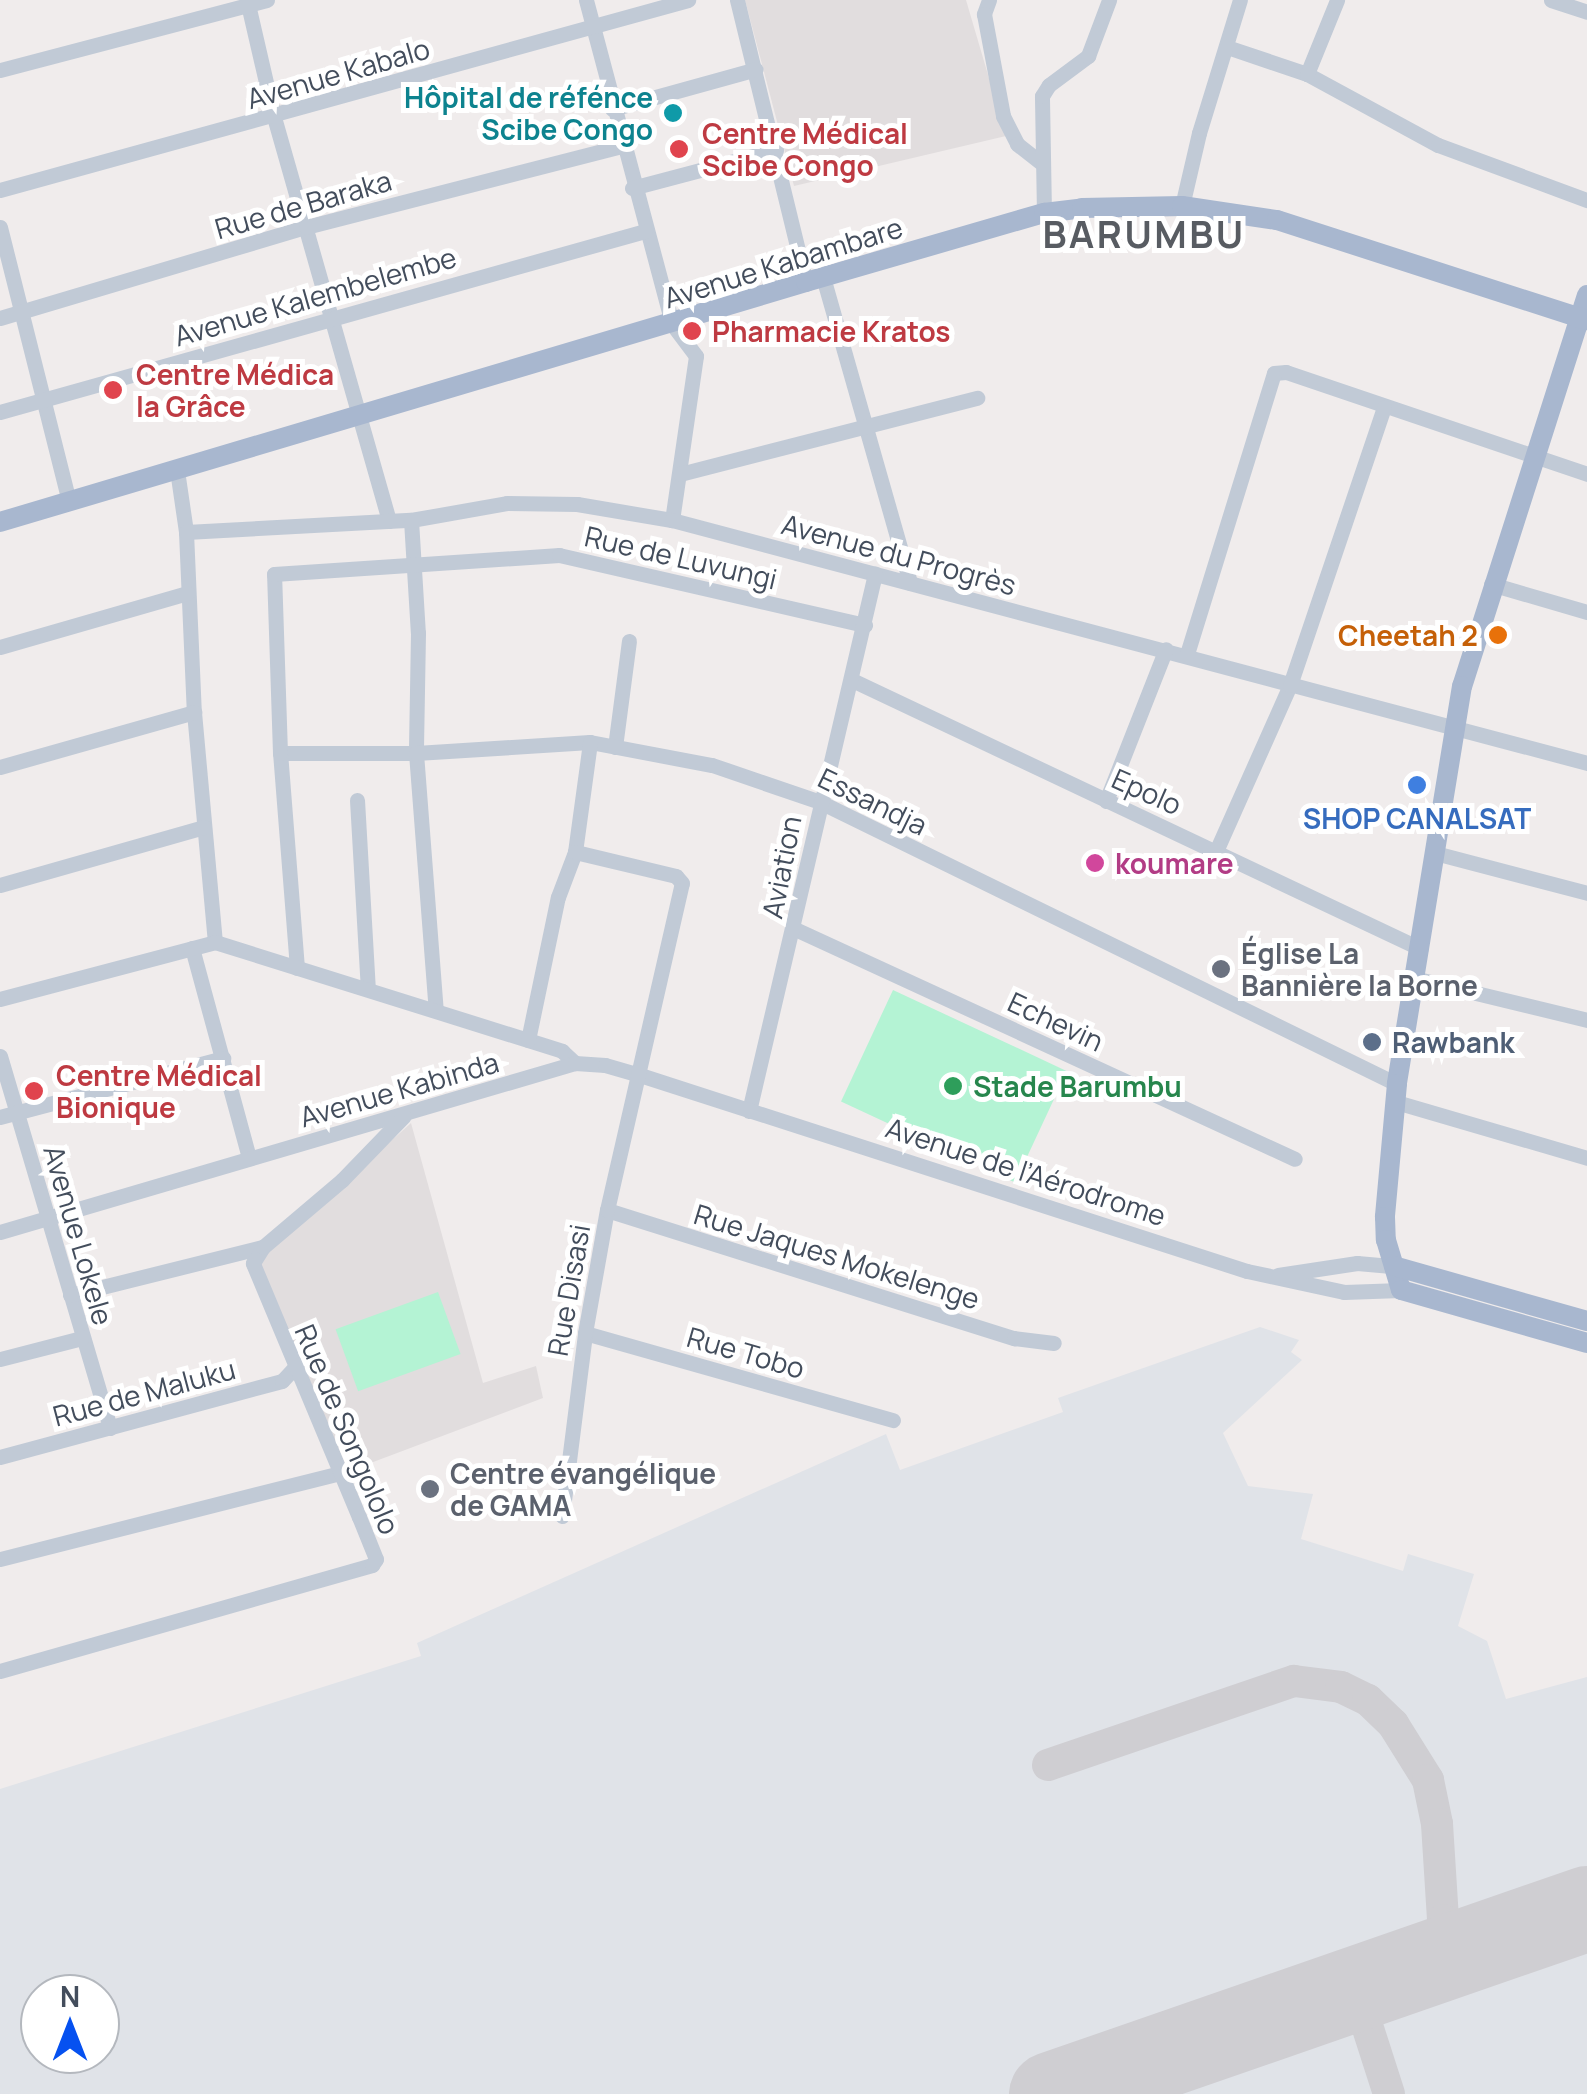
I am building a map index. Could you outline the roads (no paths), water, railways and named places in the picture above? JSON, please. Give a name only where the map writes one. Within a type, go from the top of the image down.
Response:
[{"type":"main road","name":"Avenue Kabambare","points":[[0,522],[1044,213],[1101,206],[1182,206],[1277,220],[1583,319]]},
{"type":"main road","points":[[1401,1290],[1385,1218],[1396,1093],[1418,979],[1453,730],[1491,584],[1583,319],[1587,295]]},
{"type":"main road","points":[[1394,1266],[1587,1321]]},
{"type":"main road","name":"Avenue de l’Aérodrome","points":[[1401,1290],[1587,1343]]},
{"type":"street","points":[[0,70],[267,0]]},
{"type":"street","points":[[586,0],[632,188],[672,324],[696,356],[672,520]]},
{"type":"street","name":"Avenue Kabalo","points":[[0,190],[688,0]]},
{"type":"street","points":[[737,0],[814,280],[910,583]]},
{"type":"street","points":[[973,0],[986,7],[1008,132],[1040,162]]},
{"type":"street","points":[[1044,213],[1040,162],[1042,96],[1048,85],[1074,70],[1088,56],[1109,0]]},
{"type":"street","points":[[1182,206],[1199,133],[1240,0]]},
{"type":"street","points":[[1308,74],[1337,0]]},
{"type":"street","points":[[1551,0],[1587,12]]},
{"type":"street","points":[[248,3],[274,117],[389,521]]},
{"type":"street","points":[[1228,46],[1308,74],[1438,145],[1587,200]]},
{"type":"street","points":[[612,108],[756,68]]},
{"type":"street","name":"Rue de Baraka","points":[[0,318],[306,228],[622,146]]},
{"type":"street","points":[[632,188],[776,150]]},
{"type":"street","points":[[0,227],[69,502]]},
{"type":"street","name":"Avenue Kalembelembe","points":[[0,412],[645,231]]},
{"type":"street","points":[[1187,654],[1271,376],[1286,372],[1587,474]]},
{"type":"street","points":[[680,474],[977,398]]},
{"type":"street","points":[[1218,849],[1290,685],[1384,406]]},
{"type":"street","points":[[176,470],[186,532],[194,712],[215,942]]},
{"type":"street","name":"Avenue du Progrès","points":[[186,532],[412,520],[508,503],[576,504],[672,520],[1587,763]]},
{"type":"street","points":[[412,520],[416,752],[436,1010]]},
{"type":"street","name":"Rue de Luvungi","points":[[280,753],[273,578],[279,573],[581,557],[865,625]]},
{"type":"street","name":"Aviation","points":[[750,1112],[875,574]]},
{"type":"street","points":[[1491,584],[1587,612]]},
{"type":"street","points":[[0,647],[187,593]]},
{"type":"street","points":[[615,747],[629,640]]},
{"type":"street","points":[[1106,801],[1166,649]]},
{"type":"street","name":"Epolo","points":[[852,680],[1106,801],[1218,849],[1421,949]]},
{"type":"street","points":[[0,767],[194,712]]},
{"type":"street","points":[[528,1040],[558,897],[575,852],[590,742]]},
{"type":"street","name":"Essandja","points":[[280,753],[416,752],[590,742],[712,765],[820,802],[1396,1093],[1587,1158]]},
{"type":"street","points":[[280,753],[297,968]]},
{"type":"street","points":[[357,800],[368,988]]},
{"type":"street","points":[[0,885],[204,827]]},
{"type":"street","name":"Rue Disasi","points":[[562,1516],[585,1332],[607,1210],[682,884],[676,876],[575,852]]},
{"type":"street","points":[[1436,853],[1587,892]]},
{"type":"street","name":"Echevin","points":[[795,929],[1295,1159]]},
{"type":"street","points":[[0,999],[215,942],[562,1051],[575,1062]]},
{"type":"street","points":[[192,948],[249,1158]]},
{"type":"street","points":[[1418,979],[1587,1020]]},
{"type":"street","name":"Avenue Lokele","points":[[0,1056],[110,1428]]},
{"type":"street","points":[[0,1116],[223,1058]]},
{"type":"street","name":"Avenue Kabinda","points":[[0,1232],[575,1062],[605,1065],[640,1076]]},
{"type":"street","name":"Avenue de l’Aérodrome","points":[[640,1076],[1269,1276],[1344,1292],[1401,1290]]},
{"type":"street","points":[[70,1295],[262,1247],[342,1180],[407,1114]]},
{"type":"street","name":"Rue Jaques Mokelenge","points":[[607,1210],[1014,1338],[1054,1342]]},
{"type":"street","name":"Rue de Songololo","points":[[0,1671],[372,1565],[376,1559],[256,1276],[254,1264],[262,1247]]},
{"type":"street","points":[[1269,1276],[1357,1263],[1394,1266]]},
{"type":"street","name":"Rue Tobo","points":[[585,1332],[893,1420]]},
{"type":"street","points":[[0,1358],[82,1338]]},
{"type":"street","name":"Rue de Maluku","points":[[0,1456],[282,1381],[296,1366]]},
{"type":"street","points":[[0,1558],[340,1472]]},
{"type":"place","name":"Hôpital de réfénce Scibe Congo","points":[[673,113]]},
{"type":"place","name":"Centre Médical Scibe Congo","points":[[679,149]]},
{"type":"place","name":"Pharmacie Kratos","points":[[692,331]]},
{"type":"place","name":"Centre Médica la Grâce","points":[[113,390]]},
{"type":"place","name":"Cheetah 2","points":[[1498,635]]},
{"type":"place","name":"SHOP CANALSAT","points":[[1417,785]]},
{"type":"place","name":"koumare","points":[[1095,863]]},
{"type":"place","name":"Église La Bannière la Borne","points":[[1221,969]]},
{"type":"place","name":"Rawbank","points":[[1372,1042]]},
{"type":"place","name":"Stade Barumbu","points":[[953,1086]]},
{"type":"place","name":"Centre Médical Bionique","points":[[34,1091]]},
{"type":"place","name":"Centre évangélique de GAMA","points":[[430,1489]]},
{"type":"district","name":"BARUMBU","points":[[1144,234]]}]
